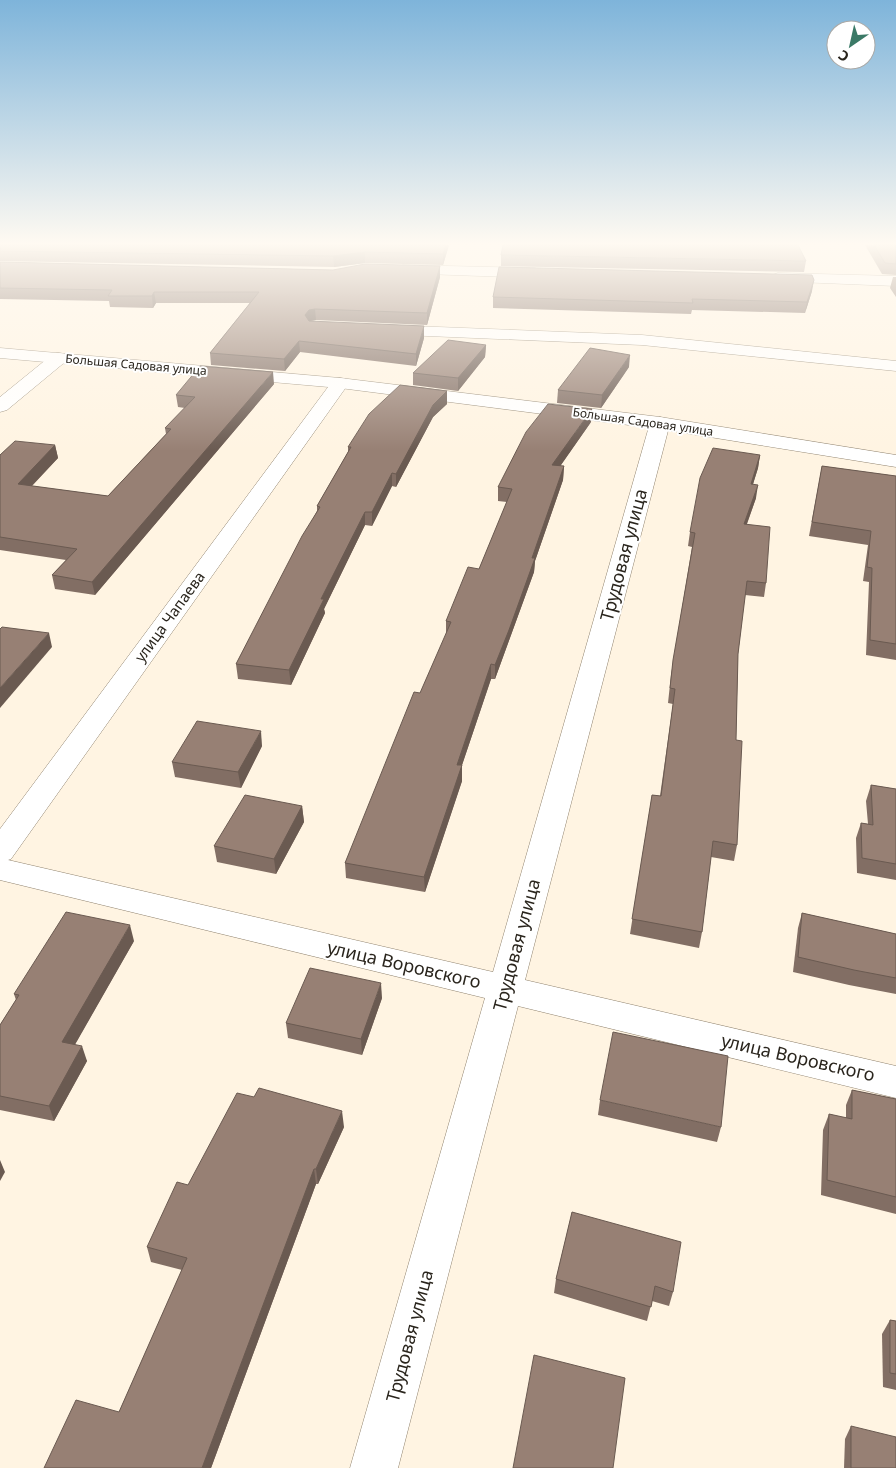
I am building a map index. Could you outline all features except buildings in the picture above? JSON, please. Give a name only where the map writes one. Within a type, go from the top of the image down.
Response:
[{"type":"street","points":[[365,329],[642,340],[896,366]]},
{"type":"street","name":"Большая Садовая улица","points":[[0,354],[340,382],[660,423],[896,461]]},
{"type":"street","points":[[0,406],[59,358]]},
{"type":"street","name":"улица Чапаева","points":[[0,851],[340,382]]},
{"type":"street","name":"Трудовая улица","points":[[374,1468],[660,423]]},
{"type":"street","name":"улица Воровского","points":[[0,869],[896,1082]]}]
